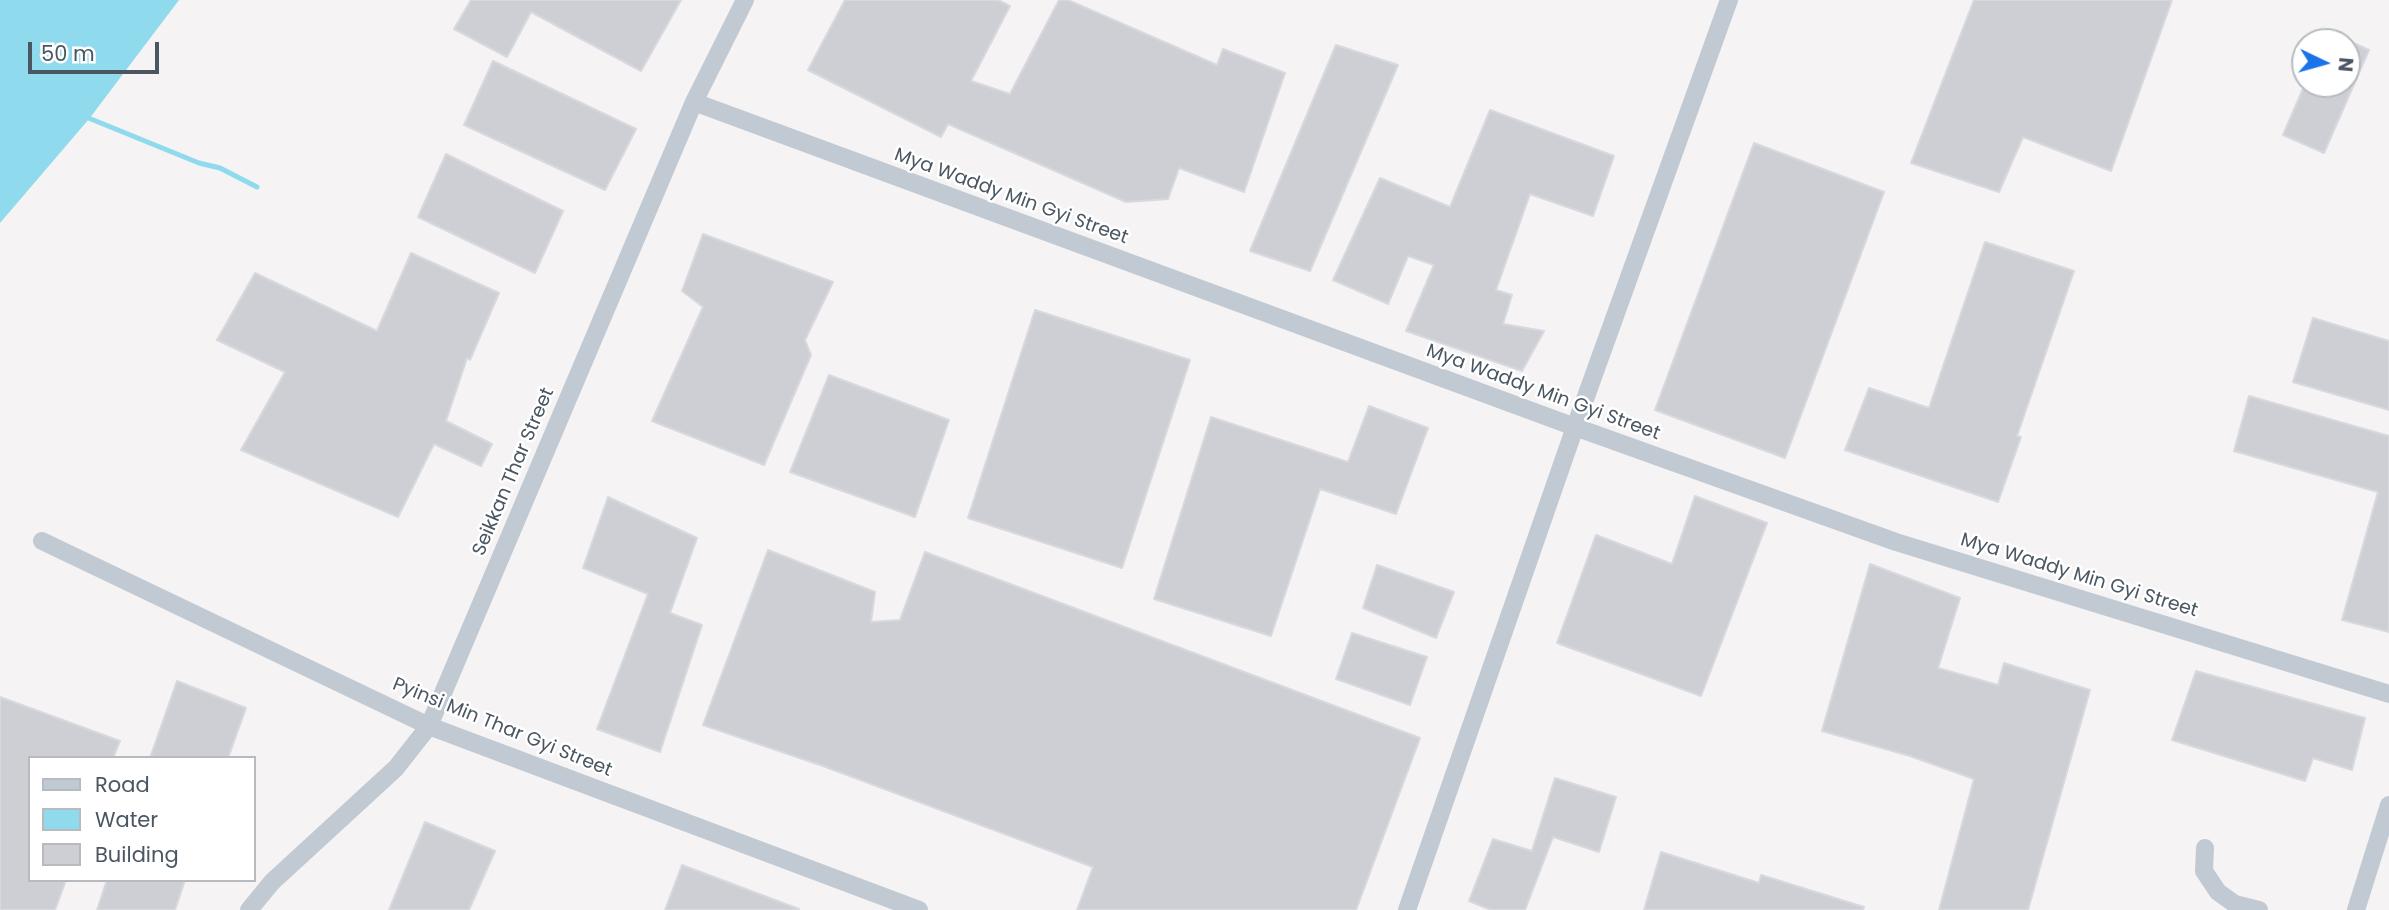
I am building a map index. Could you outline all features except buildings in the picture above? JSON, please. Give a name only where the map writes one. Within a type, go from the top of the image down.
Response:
[{"type":"street","name":"Seikkan Thar Street","points":[[249,910],[272,882],[396,768],[429,726],[694,102],[744,0]]},
{"type":"street","points":[[1407,910],[1575,427],[1729,0]]},
{"type":"street","name":"Mya Waddy Min Gyi Street","points":[[694,102],[1575,427],[1896,542],[2389,694]]},
{"type":"street","name":"Pyinsi Min Thar Gyi Street","points":[[42,541],[429,726],[919,910]]},
{"type":"street","points":[[2356,910],[2389,804]]},
{"type":"street","points":[[2205,848],[2204,871],[2218,892],[2235,904],[2259,910]]},
{"type":"water","points":[[0,0],[179,0],[89,119],[0,223]]},
{"type":"waterway","points":[[86,117],[199,163],[220,168],[257,187]]}]
